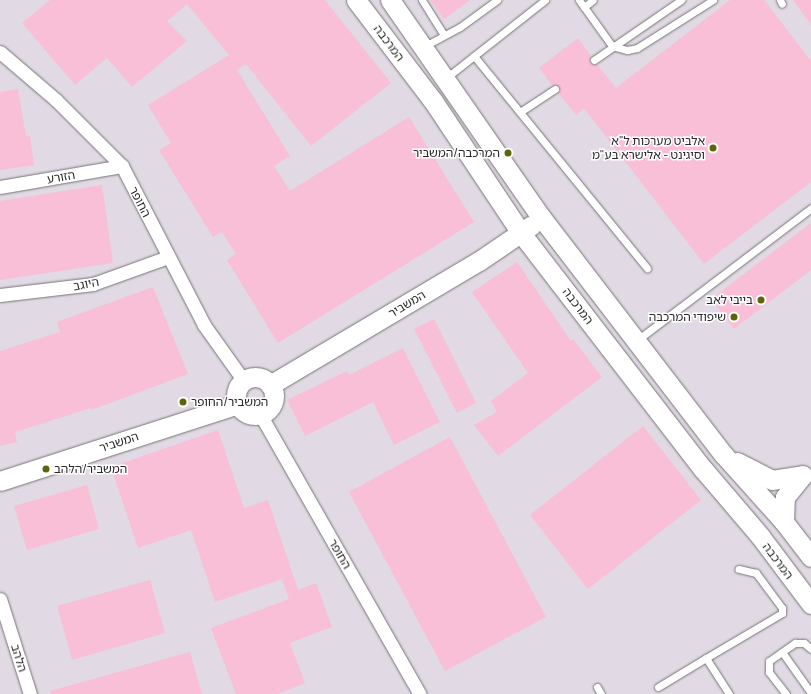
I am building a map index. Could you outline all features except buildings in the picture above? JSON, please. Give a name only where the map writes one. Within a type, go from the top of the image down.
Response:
[{"type":"street","name":"המרכבה","points":[[356,0],[433,101],[522,233],[703,469],[760,536],[811,604]]},
{"type":"street","name":"המרכבה","points":[[390,0],[446,78],[541,218],[722,454],[784,522],[811,557]]},
{"type":"street","name":"החופר","points":[[0,52],[56,100],[122,166],[168,258],[204,325],[244,381]]},
{"type":"street","name":"הזורע","points":[[0,187],[122,166]]},
{"type":"street","name":"המשביר","points":[[270,385],[479,261],[522,233],[541,218]]},
{"type":"street","name":"היוגב","points":[[0,295],[93,284],[168,258]]},
{"type":"street","points":[[255,377],[270,385],[274,396],[273,402],[266,411],[260,414],[247,413],[238,404],[236,391],[244,381],[255,377]]},
{"type":"street","name":"המשביר","points":[[0,481],[238,404]]},
{"type":"street","name":"החופר","points":[[260,414],[420,694]]},
{"type":"street","points":[[722,454],[772,480],[803,475],[784,497],[784,522]]},
{"type":"street","name":"הלהב","points":[[0,599],[3,618],[30,694]]},
{"type":"lane","points":[[422,0],[443,34]]},
{"type":"lane","points":[[423,47],[443,34],[466,23],[497,0]]},
{"type":"lane","points":[[446,78],[545,0]]},
{"type":"lane","points":[[579,0],[612,46],[627,50],[637,48],[714,0]]},
{"type":"lane","points":[[584,7],[593,0]]},
{"type":"lane","points":[[594,60],[612,46],[681,0]]},
{"type":"lane","points":[[474,56],[647,268]]},
{"type":"lane","points":[[520,112],[555,89]]},
{"type":"lane","points":[[636,341],[811,208]]},
{"type":"lane","points":[[658,687],[782,613],[782,608],[756,573],[738,569]]},
{"type":"lane","points":[[786,694],[767,666],[769,661],[799,642],[811,650]]},
{"type":"lane","points":[[782,652],[811,693]]},
{"type":"lane","points":[[706,658],[729,694]]},
{"type":"lane","points":[[597,687],[601,694]]},
{"type":"shaded area","points":[[0,0],[811,0],[811,694],[0,694]]},
{"type":"place","name":"אלביט מערכות ל\"א וסיגינט - אלישרא בע\"מ","points":[[713,148]]},
{"type":"place","name":"המרכבה/המשביר","points":[[508,153]]},
{"type":"place","name":"בייבי לאב","points":[[761,300]]},
{"type":"place","name":"שיפודי המרכבה","points":[[734,317]]},
{"type":"place","name":"המשביר/החופר","points":[[183,402]]},
{"type":"place","name":"המשביר/הלהב","points":[[46,469]]}]
